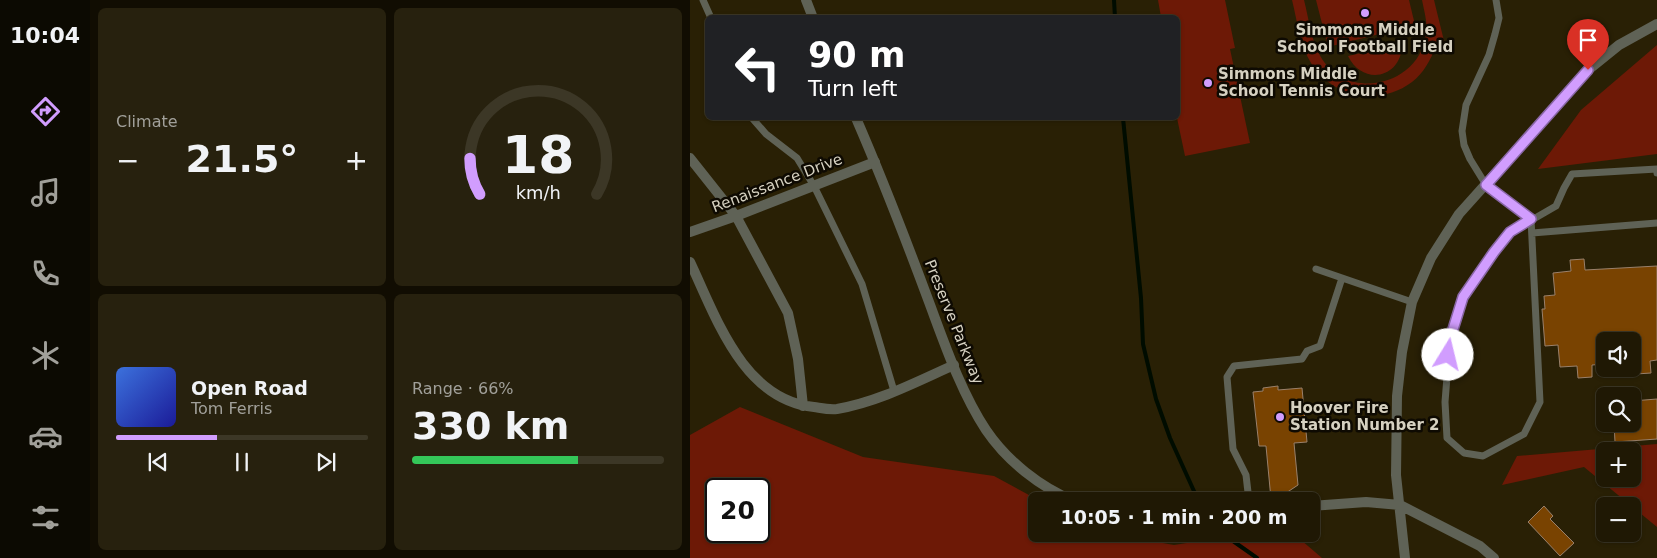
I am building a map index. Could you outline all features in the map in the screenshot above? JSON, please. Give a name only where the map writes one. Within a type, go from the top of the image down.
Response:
[{"type":"street","points":[[806,0],[812,15]]},
{"type":"street","points":[[1406,558],[1396,475],[1397,396],[1402,352],[1412,302],[1436,251],[1459,214],[1588,70],[1619,45],[1657,24]]},
{"type":"street","name":"Preserve Parkway","points":[[857,120],[954,365],[974,409],[987,432],[1006,453],[1026,472],[1044,486],[1056,492]]},
{"type":"street","points":[[690,158],[736,216],[788,313],[798,359],[803,406]]},
{"type":"street","name":"Renaissance Drive","points":[[690,232],[874,162]]},
{"type":"street","points":[[690,262],[725,336],[752,376],[775,396],[803,406],[835,409],[876,399],[954,365]]},
{"type":"street","points":[[1320,505],[1366,502],[1400,505],[1480,546],[1494,558]]},
{"type":"lane","points":[[703,0],[710,15]]},
{"type":"lane","points":[[1496,0],[1499,18],[1495,34],[1489,55],[1466,105],[1462,131],[1464,145],[1486,185],[1531,219],[1540,402],[1524,434],[1483,456],[1464,453],[1447,438],[1445,402],[1450,339],[1463,297],[1494,252],[1510,232],[1531,219],[1556,206],[1572,174],[1657,169],[1657,173]]},
{"type":"lane","points":[[754,120],[766,134],[797,158],[814,186],[862,284],[894,391]]},
{"type":"lane","points":[[1532,233],[1657,223]]},
{"type":"lane","points":[[1316,269],[1412,302]]},
{"type":"lane","points":[[1248,492],[1246,475],[1233,449],[1227,377],[1230,370],[1234,366],[1302,359],[1307,351],[1320,346],[1342,278]]},
{"type":"shaded area","name":"Simmons Middle School Tennis Court","points":[[1158,0],[1225,0],[1235,48],[1230,49],[1250,143],[1185,156],[1177,120],[1180,120],[1180,15],[1161,15]]},
{"type":"shaded area","points":[[1292,0],[1304,0],[1313,38],[1322,59],[1334,72],[1349,80],[1366,83],[1382,82],[1398,76],[1411,65],[1421,51],[1426,34],[1426,21],[1422,0],[1434,0],[1445,45],[1436,47],[1420,75],[1399,90],[1371,96],[1343,91],[1320,75],[1307,56],[1301,40]]},
{"type":"shaded area","name":"Simmons Middle School Football Field","points":[[1316,0],[1409,0],[1415,25],[1328,47]]},
{"type":"shaded area","points":[[1377,42],[1379,48],[1402,43],[1401,55],[1389,71],[1372,75],[1363,72],[1355,66],[1348,56],[1370,51],[1369,44]]},
{"type":"shaded area","points":[[1657,45],[1657,154],[1538,169],[1581,110]]},
{"type":"shaded area","points":[[740,407],[863,457],[994,476],[1028,494],[1028,542],[1157,542],[1174,545],[1193,542],[1303,542],[1322,558],[690,558],[690,435]]},
{"type":"shaded area","points":[[1657,444],[1657,527],[1641,514],[1641,497],[1620,497],[1608,487],[1641,487],[1641,445]]},
{"type":"shaded area","points":[[1596,449],[1596,477],[1584,467],[1502,485],[1517,456]]},
{"type":"building","points":[[1584,259],[1585,270],[1657,266],[1657,360],[1650,361],[1651,373],[1641,374],[1641,332],[1596,332],[1596,365],[1592,365],[1592,377],[1578,378],[1577,366],[1560,367],[1558,345],[1545,346],[1542,309],[1545,309],[1544,296],[1555,295],[1553,273],[1571,271],[1570,260]]},
{"type":"building","name":"Hoover Fire Station Number 2","points":[[1278,386],[1278,390],[1302,388],[1307,442],[1294,443],[1298,485],[1288,492],[1270,492],[1266,446],[1259,446],[1253,392],[1263,391],[1263,388]]},
{"type":"building","points":[[1657,399],[1657,439],[1615,442],[1614,432],[1641,432],[1641,400]]},
{"type":"building","points":[[1544,506],[1553,516],[1550,519],[1574,543],[1560,556],[1528,522]]},
{"type":"waterway","points":[[1114,0],[1115,15]]},
{"type":"waterway","points":[[1123,120],[1141,298],[1143,344],[1156,399],[1170,438],[1194,492]]},
{"type":"waterway","points":[[1234,542],[1257,558]]},
{"type":"place","name":"Simmons Middle School Football Field","points":[[1365,13]]},
{"type":"place","name":"Simmons Middle School Tennis Court","points":[[1208,83]]},
{"type":"place","name":"Hoover Fire Station Number 2","points":[[1280,417]]},
{"type":"route","points":[[1448,355],[1450,339],[1463,297],[1510,232],[1531,219],[1486,185],[1588,70]]}]
